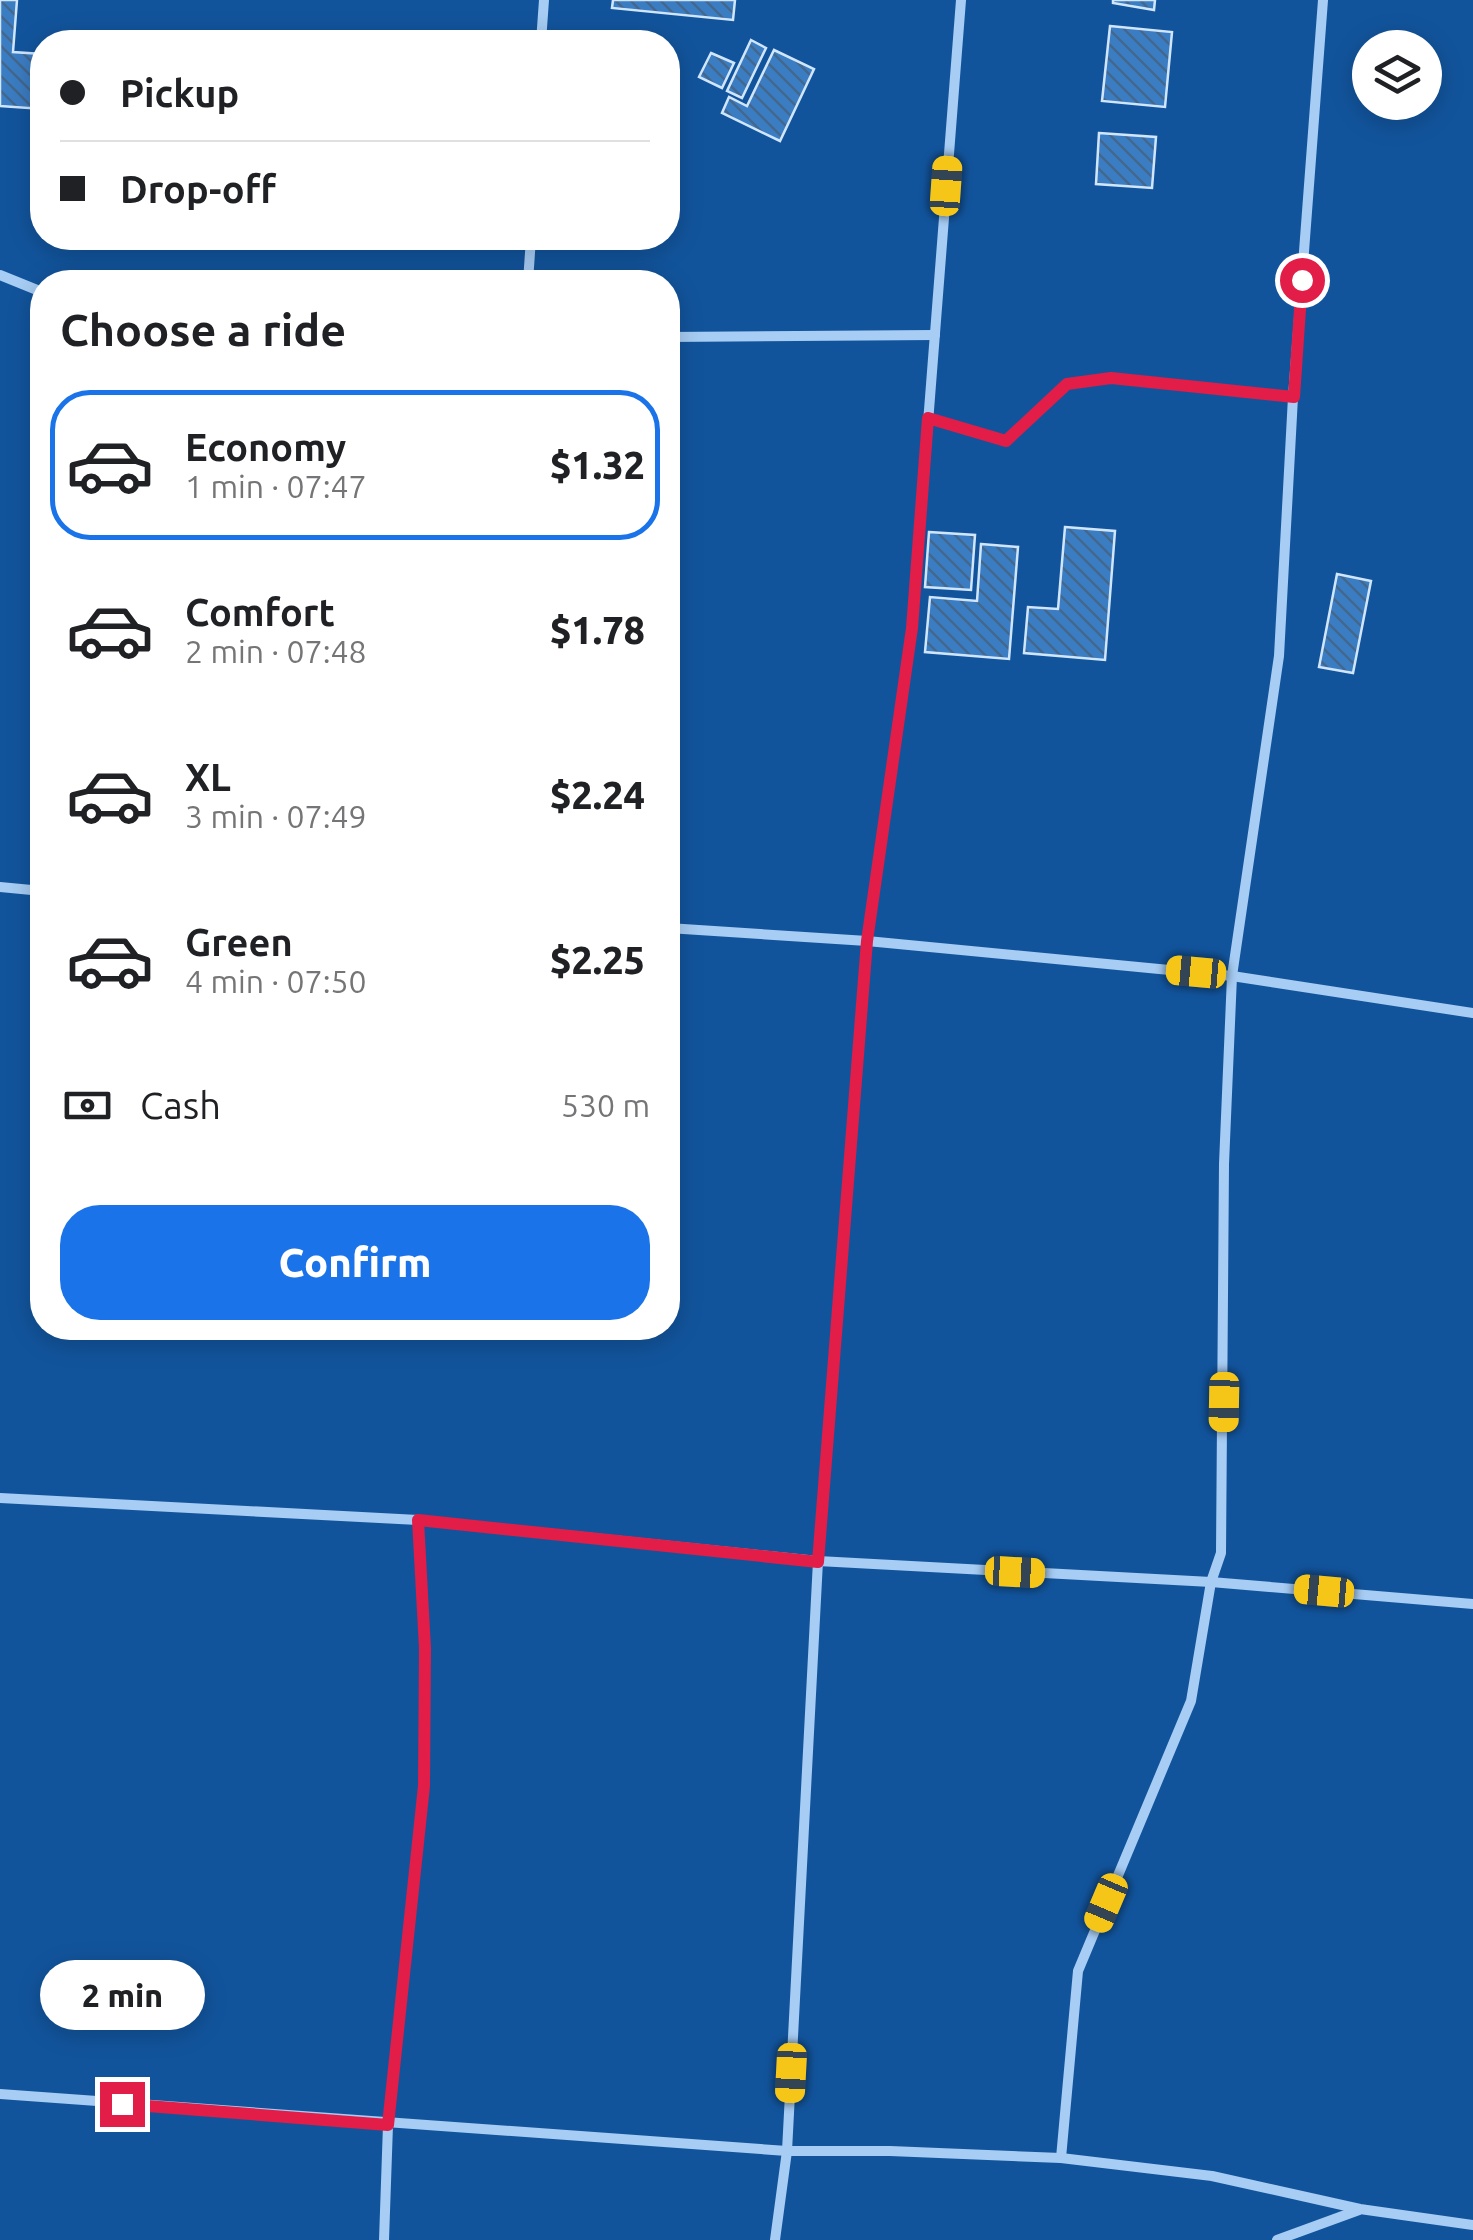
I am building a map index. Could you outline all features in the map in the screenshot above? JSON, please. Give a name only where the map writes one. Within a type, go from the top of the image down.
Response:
[{"type":"street","points":[[542,30],[544,0]]},
{"type":"street","points":[[775,2240],[787,2152],[818,1562],[867,941],[912,628],[960,0]]},
{"type":"street","points":[[1061,2158],[1078,1971],[1190,1701],[1211,1582],[1221,1553],[1224,1164],[1232,976],[1279,656],[1322,0]]},
{"type":"street","points":[[0,276],[30,287]]},
{"type":"street","points":[[680,337],[935,334]]},
{"type":"street","points":[[928,418],[1006,441],[1067,384],[1111,378],[1294,397]]},
{"type":"street","points":[[0,888],[30,889]]},
{"type":"street","points":[[680,929],[867,941],[1232,976],[1473,1012]]},
{"type":"street","points":[[0,1498],[418,1520],[818,1562],[1211,1582],[1473,1604]]},
{"type":"street","points":[[384,2240],[388,2125],[424,1786],[425,1648],[418,1520]]},
{"type":"street","points":[[0,2094],[787,2152],[890,2150],[1061,2158],[1212,2176],[1360,2210],[1473,2225]]},
{"type":"street","points":[[1277,2240],[1360,2210]]},
{"type":"building","points":[[0,0],[17,0],[13,52],[30,53],[30,108],[0,106]]},
{"type":"building","points":[[613,0],[735,0],[733,20],[612,8]]},
{"type":"building","points":[[1155,0],[1154,10],[1113,3]]},
{"type":"building","points":[[1110,26],[1172,32],[1165,107],[1102,101]]},
{"type":"building","points":[[751,40],[766,48],[742,98],[727,91]]},
{"type":"building","points":[[774,50],[814,69],[780,141],[722,113],[729,97],[747,106]]},
{"type":"building","points":[[711,53],[734,63],[722,88],[699,77]]},
{"type":"building","points":[[1099,133],[1156,137],[1152,188],[1096,184]]},
{"type":"building","points":[[1065,527],[1115,531],[1105,660],[1024,653],[1028,607],[1058,609]]},
{"type":"building","points":[[929,532],[975,535],[971,590],[925,587]]},
{"type":"building","points":[[981,544],[1018,547],[1009,659],[925,652],[930,597],[977,601]]},
{"type":"building","points":[[1337,574],[1371,581],[1353,673],[1319,667]]},
{"type":"route","points":[[122,2104],[388,2125],[424,1786],[425,1648],[418,1520],[818,1562],[867,941],[912,628],[928,418],[1006,441],[1067,384],[1111,378],[1294,397],[1302,280]]}]
